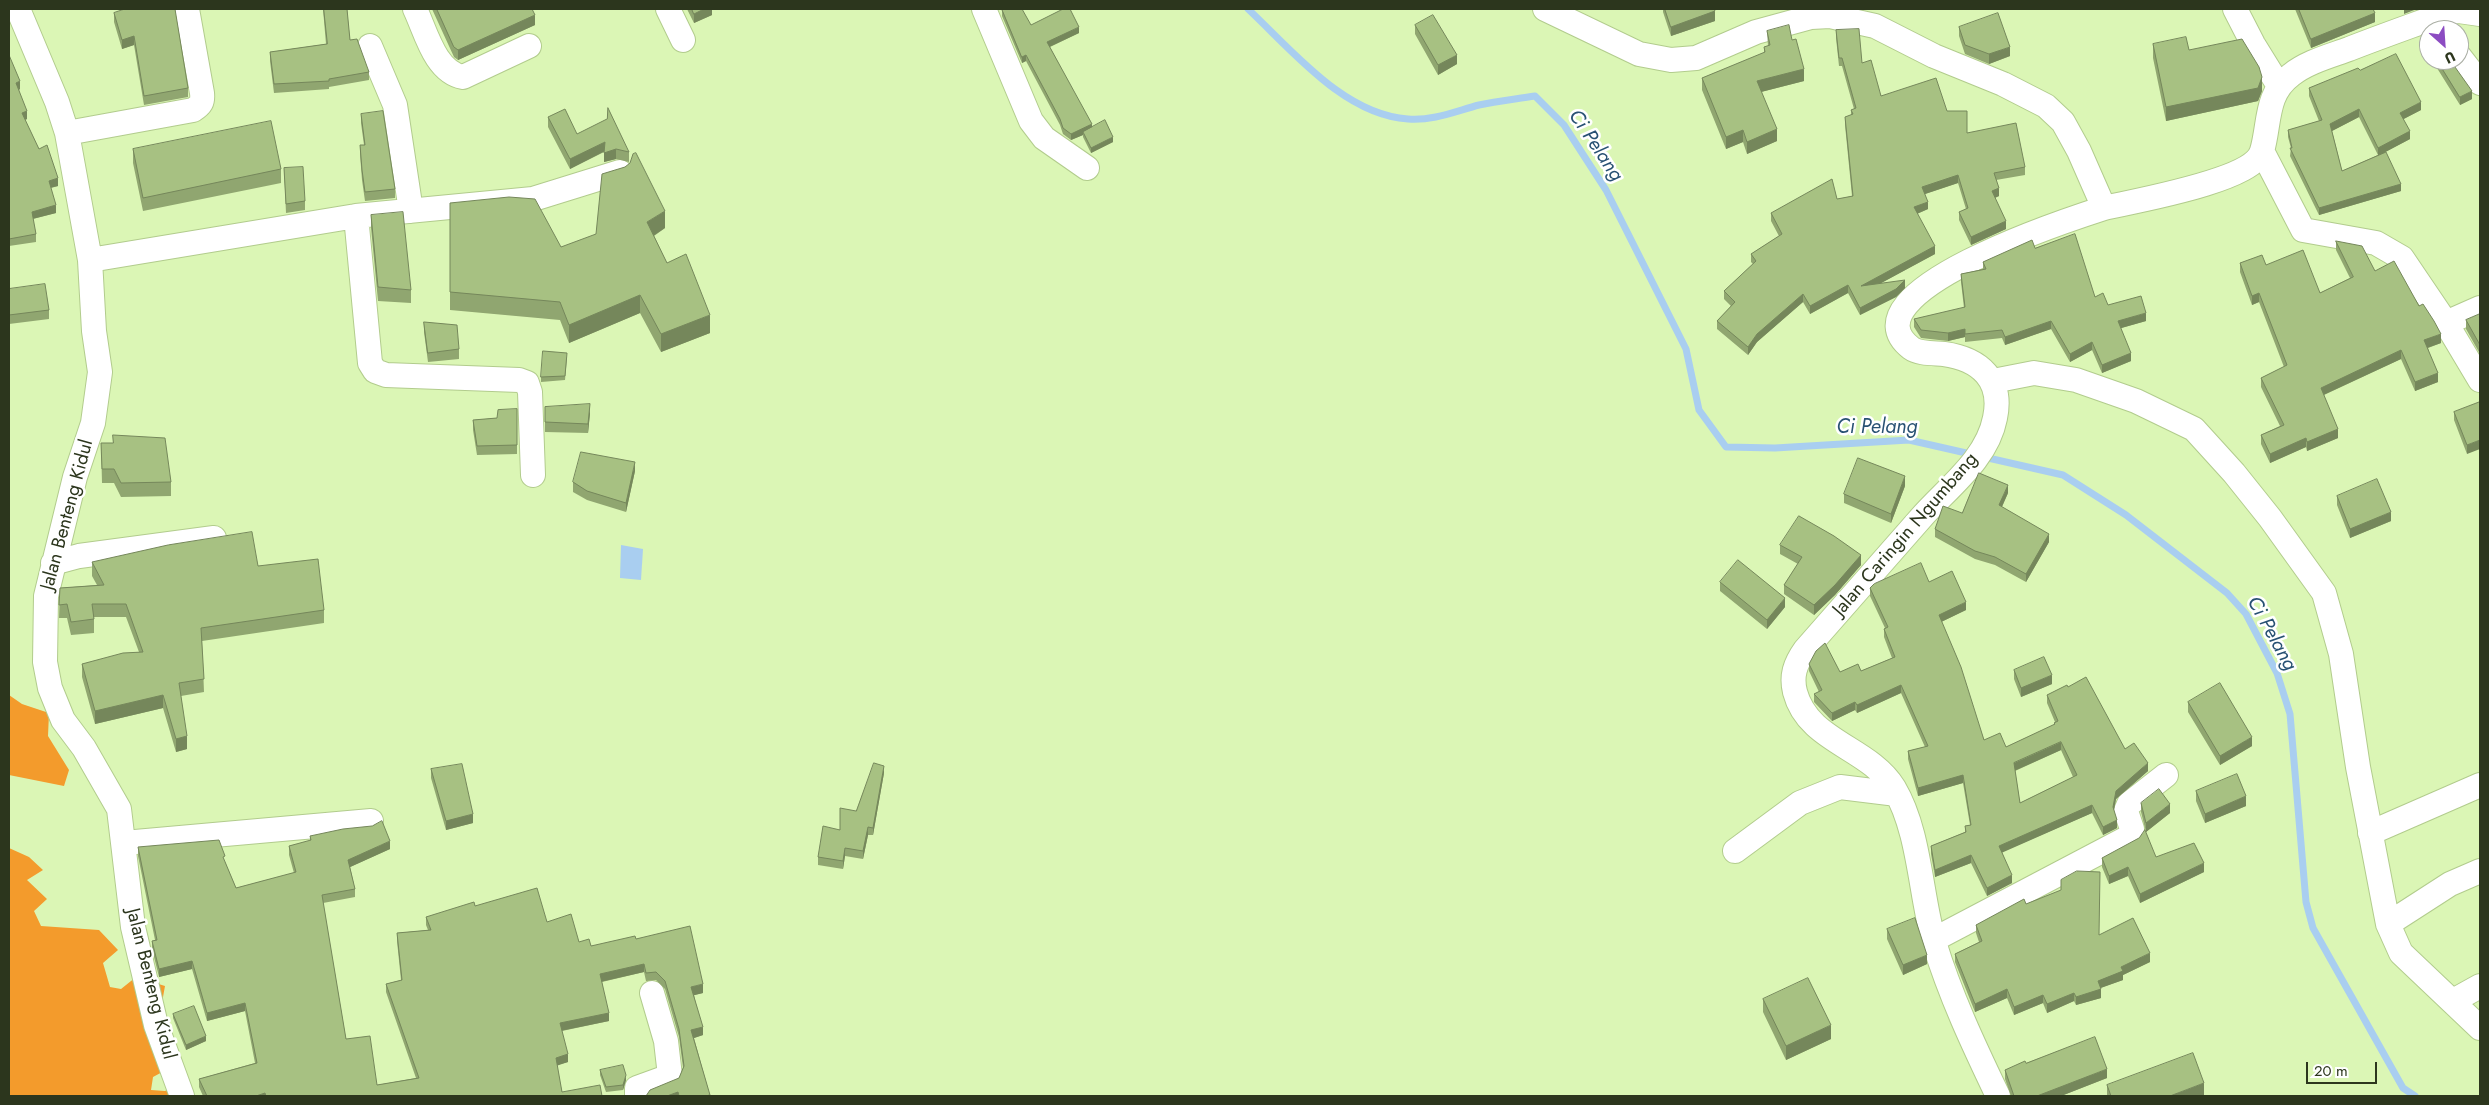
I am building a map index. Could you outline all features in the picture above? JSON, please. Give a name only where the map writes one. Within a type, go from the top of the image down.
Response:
[{"type":"street","name":"Jalan Benteng Kidul","points":[[18,9],[57,102],[67,133],[90,260],[94,331],[100,372],[93,423],[75,477],[46,596],[44,628],[45,662],[50,688],[63,720],[84,748],[115,799],[124,843],[133,927],[156,1025],[182,1096]]},
{"type":"street","points":[[67,133],[193,110],[200,105],[203,100],[187,9]]},
{"type":"street","points":[[415,9],[443,68],[452,75],[462,77],[529,46]]},
{"type":"street","points":[[668,9],[683,40]]},
{"type":"street","points":[[984,9],[1032,121],[1044,138],[1087,168]]},
{"type":"street","points":[[1545,9],[1639,54],[1671,60],[1696,58],[1719,50],[1791,15],[1873,17],[1934,56],[2003,84],[2046,106],[2063,122],[2079,151],[2104,208]]},
{"type":"street","points":[[2235,9],[2253,44],[2279,86]]},
{"type":"street","points":[[2442,20],[2459,11],[2480,14]]},
{"type":"street","points":[[2419,29],[2302,68],[2279,86],[2266,118],[2262,151],[2253,164],[2231,175],[2173,192],[2104,208],[2021,238],[1974,260],[1918,291],[1905,304],[1899,316],[1899,327],[1903,339],[1912,349],[1969,361],[1984,370],[1993,381],[2034,373],[2076,380],[2136,401],[2194,429],[2234,473],[2324,592],[2341,654],[2370,833],[2388,924],[2401,953],[2480,1028]]},
{"type":"street","points":[[370,46],[395,105],[411,211]]},
{"type":"street","points":[[2469,69],[2480,83]]},
{"type":"street","points":[[2262,151],[2303,230],[2348,236],[2376,243],[2390,249],[2402,258],[2446,323],[2480,380]]},
{"type":"street","points":[[90,260],[356,216],[533,199],[620,172]]},
{"type":"street","points":[[356,216],[370,363],[375,371],[386,375],[519,380],[527,383],[530,392],[533,474]]},
{"type":"street","points":[[2446,323],[2480,308]]},
{"type":"street","name":"Jalan Caringin Ngumbang","points":[[1993,381],[1996,398],[1996,417],[1986,442],[1974,462],[1922,516],[1810,644],[1796,663],[1792,682],[1797,700],[1806,717],[1817,728],[1882,772],[1897,794],[1904,809],[1914,847],[1933,940],[1954,998],[1998,1096]]},
{"type":"street","points":[[53,563],[79,556],[214,538]]},
{"type":"street","points":[[1933,940],[2127,838],[2132,834],[2126,811],[2129,804],[2166,775]]},
{"type":"street","points":[[2370,833],[2480,785]]},
{"type":"street","points":[[1735,852],[1800,803],[1840,787],[1897,794]]},
{"type":"street","points":[[124,843],[372,821]]},
{"type":"street","points":[[2388,924],[2450,884],[2480,871]]},
{"type":"street","points":[[2453,1001],[2480,986]]},
{"type":"street","points":[[637,1096],[637,1088],[670,1076],[666,1041],[652,993]]},
{"type":"shaded area","points":[[9,695],[22,704],[49,713],[48,736],[69,770],[64,786],[9,775]]},
{"type":"shaded area","points":[[9,848],[29,857],[43,870],[27,880],[47,899],[34,911],[41,926],[99,930],[118,950],[103,963],[110,987],[121,989],[136,977],[165,986],[161,1008],[179,1063],[153,1077],[151,1090],[165,1091],[184,1080],[195,1096],[9,1096]]},
{"type":"water","points":[[621,545],[643,549],[641,580],[620,578]]},
{"type":"building","points":[[125,9],[175,9],[188,88],[144,96],[134,36],[122,40],[114,13]]},
{"type":"building","points":[[324,9],[347,9],[350,40],[357,39],[369,72],[329,79],[329,81],[274,84],[270,52],[327,44]]},
{"type":"building","points":[[437,9],[532,9],[535,15],[458,50],[454,47]]},
{"type":"building","points":[[692,9],[704,9],[694,14]]},
{"type":"building","points":[[1002,9],[1022,9],[1031,25],[1063,9],[1070,9],[1079,27],[1047,42],[1092,124],[1071,134],[1063,128],[1026,55],[1022,57]]},
{"type":"building","points":[[1665,9],[1714,9],[1715,11],[1671,27]]},
{"type":"building","points":[[2299,9],[2373,9],[2375,13],[2311,39]]},
{"type":"building","points":[[1998,13],[2010,47],[1989,54],[1965,45],[1959,27]]},
{"type":"building","points":[[1433,15],[1457,55],[1438,65],[1415,25]]},
{"type":"building","points":[[1789,25],[1792,40],[1796,39],[1804,69],[1757,81],[1777,129],[1747,142],[1743,130],[1726,137],[1702,78],[1765,52],[1764,47],[1770,45],[1767,31]]},
{"type":"building","points":[[1859,29],[1862,63],[1871,60],[1881,96],[1936,78],[1947,111],[1967,111],[1967,133],[2016,123],[2025,167],[1994,173],[1999,188],[1992,191],[2006,221],[1971,237],[1959,212],[1968,208],[1958,175],[1922,187],[1928,202],[1914,207],[1935,246],[1861,286],[1905,280],[1896,289],[1860,308],[1848,285],[1810,306],[1803,294],[1757,334],[1748,347],[1717,321],[1735,302],[1724,291],[1756,261],[1751,254],[1782,234],[1771,213],[1832,179],[1837,199],[1853,196],[1845,117],[1853,114],[1851,110],[1856,108],[1842,58],[1839,58],[1836,30]]},
{"type":"building","points":[[2186,37],[2189,50],[2242,39],[2259,67],[2262,77],[2258,88],[2166,107],[2153,44]]},
{"type":"building","points":[[2396,54],[2421,102],[2400,113],[2410,131],[2378,148],[2359,109],[2330,124],[2342,171],[2386,152],[2401,184],[2319,208],[2290,148],[2292,148],[2288,130],[2322,120],[2309,88],[2358,68],[2360,70]]},
{"type":"building","points":[[9,55],[20,81],[16,83],[27,111],[22,113],[39,149],[47,145],[58,178],[49,181],[56,205],[32,212],[36,234],[9,239]]},
{"type":"building","points":[[2443,70],[2457,70],[2472,91],[2460,97]]},
{"type":"building","points":[[608,108],[629,152],[616,149],[604,153],[605,142],[570,159],[548,117],[565,109],[577,134],[607,119]]},
{"type":"building","points":[[383,111],[395,189],[365,192],[360,145],[365,145],[361,114]]},
{"type":"building","points":[[1105,120],[1113,137],[1091,148],[1083,132]]},
{"type":"building","points":[[271,121],[281,169],[143,198],[133,149]]},
{"type":"building","points":[[636,153],[665,211],[647,222],[667,263],[686,254],[710,315],[661,334],[640,295],[569,325],[560,302],[450,292],[450,203],[509,197],[535,199],[561,247],[596,234],[602,174],[625,167],[630,163],[633,154]]},
{"type":"building","points":[[303,167],[305,201],[286,204],[284,168]]},
{"type":"building","points":[[403,212],[411,290],[378,287],[371,215]]},
{"type":"building","points":[[2075,234],[2095,297],[2103,293],[2108,305],[2141,296],[2146,313],[2118,321],[2131,353],[2102,365],[2092,342],[2070,354],[2051,321],[2005,337],[2002,330],[1965,334],[1965,329],[1948,333],[1921,330],[1914,319],[1965,307],[1961,274],[1986,269],[1983,262],[2032,240],[2035,248]]},
{"type":"building","points":[[2336,241],[2362,246],[2375,271],[2394,261],[2419,306],[2423,304],[2441,334],[2424,340],[2438,373],[2415,382],[2401,350],[2321,388],[2338,429],[2307,442],[2306,438],[2270,454],[2261,435],[2284,425],[2261,378],[2287,365],[2259,293],[2252,296],[2240,263],[2262,255],[2266,265],[2303,250],[2320,293],[2353,277]]},
{"type":"building","points":[[45,284],[49,310],[9,315],[9,289]]},
{"type":"building","points":[[2480,314],[2480,345],[2466,320]]},
{"type":"building","points":[[424,322],[457,325],[459,349],[428,353]]},
{"type":"building","points":[[543,351],[567,353],[565,376],[541,377]]},
{"type":"building","points":[[2480,402],[2480,440],[2467,445],[2454,412]]},
{"type":"building","points":[[590,404],[588,424],[545,422],[545,407]]},
{"type":"building","points":[[517,409],[517,445],[477,446],[473,420],[497,418],[498,410]]},
{"type":"building","points":[[113,435],[165,438],[171,482],[121,483],[114,469],[102,469],[101,443],[113,443]]},
{"type":"building","points":[[581,452],[635,462],[626,503],[587,491],[573,482]]},
{"type":"building","points":[[1858,458],[1905,476],[1891,514],[1844,494]]},
{"type":"building","points":[[1979,473],[2008,485],[1999,505],[2049,534],[2026,574],[1995,557],[1975,551],[1935,529],[1943,506],[1962,513]]},
{"type":"building","points":[[2377,479],[2391,512],[2350,529],[2337,496]]},
{"type":"building","points":[[1799,516],[1834,536],[1861,555],[1835,585],[1814,605],[1784,585],[1802,557],[1780,545]]},
{"type":"building","points":[[252,532],[258,566],[318,559],[324,610],[201,628],[204,679],[179,683],[187,736],[176,739],[163,695],[95,711],[82,664],[123,653],[143,652],[126,604],[92,604],[94,619],[71,622],[67,604],[59,605],[60,588],[104,585],[92,562],[168,545]]},
{"type":"building","points":[[1738,560],[1785,598],[1767,620],[1720,582]]},
{"type":"building","points":[[1921,563],[1929,582],[1952,571],[1966,602],[1939,615],[1961,667],[1984,740],[2000,733],[2006,747],[2055,724],[2058,721],[2047,695],[2067,685],[2068,687],[2086,677],[2125,749],[2134,743],[2148,763],[2116,791],[2113,807],[2117,820],[2103,827],[2092,805],[1999,846],[2012,875],[1987,888],[1971,855],[1935,870],[1931,846],[1966,832],[1965,826],[1971,825],[1963,775],[1918,788],[1908,751],[1928,746],[1901,685],[1857,705],[1855,702],[1832,713],[1814,694],[1822,690],[1809,664],[1816,651],[1825,643],[1840,672],[1858,664],[1861,671],[1895,657],[1884,629],[1888,627],[1870,588],[1874,584]],"holes":[[[2061,742],[2077,775],[2020,803],[2014,763]]]},
{"type":"building","points":[[2044,657],[2052,675],[2021,688],[2014,670]]},
{"type":"building","points":[[2220,683],[2252,737],[2220,756],[2188,702]]},
{"type":"building","points":[[874,763],[884,766],[873,828],[868,827],[863,851],[845,848],[843,861],[818,857],[823,826],[840,830],[840,808],[856,811]]},
{"type":"building","points":[[462,764],[473,814],[446,821],[431,769]]},
{"type":"building","points":[[2237,774],[2246,796],[2205,814],[2196,791]]},
{"type":"building","points":[[2159,789],[2170,804],[2146,823],[2141,803]]},
{"type":"building","points":[[382,821],[390,841],[348,860],[355,889],[322,895],[346,1039],[370,1036],[377,1085],[419,1078],[386,984],[402,980],[397,933],[431,930],[426,917],[474,902],[475,906],[537,888],[547,922],[571,914],[579,942],[589,939],[591,946],[635,936],[636,939],[690,926],[703,984],[691,987],[703,1027],[691,1030],[710,1095],[679,1096],[678,1092],[667,1096],[646,1096],[650,1090],[679,1078],[684,1066],[679,1029],[665,981],[656,972],[646,973],[644,964],[600,974],[609,1013],[560,1023],[568,1054],[556,1058],[562,1092],[600,1085],[602,1096],[266,1096],[265,1093],[256,1096],[207,1096],[199,1079],[257,1063],[245,1003],[207,1013],[192,961],[159,969],[152,941],[157,940],[138,847],[219,840],[225,856],[223,857],[236,888],[296,872],[289,846],[311,840],[310,836],[343,829],[372,826]]},
{"type":"building","points":[[2145,830],[2156,857],[2194,843],[2204,863],[2140,894],[2128,867],[2109,876],[2102,858],[2139,838]]},
{"type":"building","points":[[2077,871],[2100,872],[2099,935],[2133,918],[2150,953],[2121,967],[2123,971],[2098,981],[2101,989],[2076,997],[2074,993],[2047,1004],[2043,995],[2014,1007],[2007,989],[1975,1004],[1955,954],[1982,941],[1976,925],[2024,899],[2026,904],[2061,890],[2061,880]]},
{"type":"building","points":[[1915,918],[1927,955],[1903,965],[1887,929]]},
{"type":"building","points":[[1808,978],[1831,1025],[1786,1046],[1763,999]]},
{"type":"building","points":[[194,1006],[206,1036],[186,1045],[173,1014]]},
{"type":"building","points":[[2095,1037],[2107,1069],[2037,1096],[2014,1096],[2005,1070],[2025,1061],[2026,1063]]},
{"type":"building","points":[[2193,1053],[2204,1083],[2170,1096],[2111,1096],[2107,1085]]},
{"type":"building","points":[[623,1065],[626,1075],[623,1085],[606,1087],[600,1070]]},
{"type":"waterway","name":"Ci Pelang","points":[[1248,9],[1320,78],[1362,106],[1385,115],[1408,119],[1426,118],[1479,105],[1535,96],[1564,125],[1606,190],[1686,349],[1699,410],[1726,447],[1775,448],[1909,440],[2063,475],[2126,515],[2227,593],[2246,614],[2277,673],[2290,714],[2306,902],[2313,928],[2403,1088],[2415,1096]]}]
